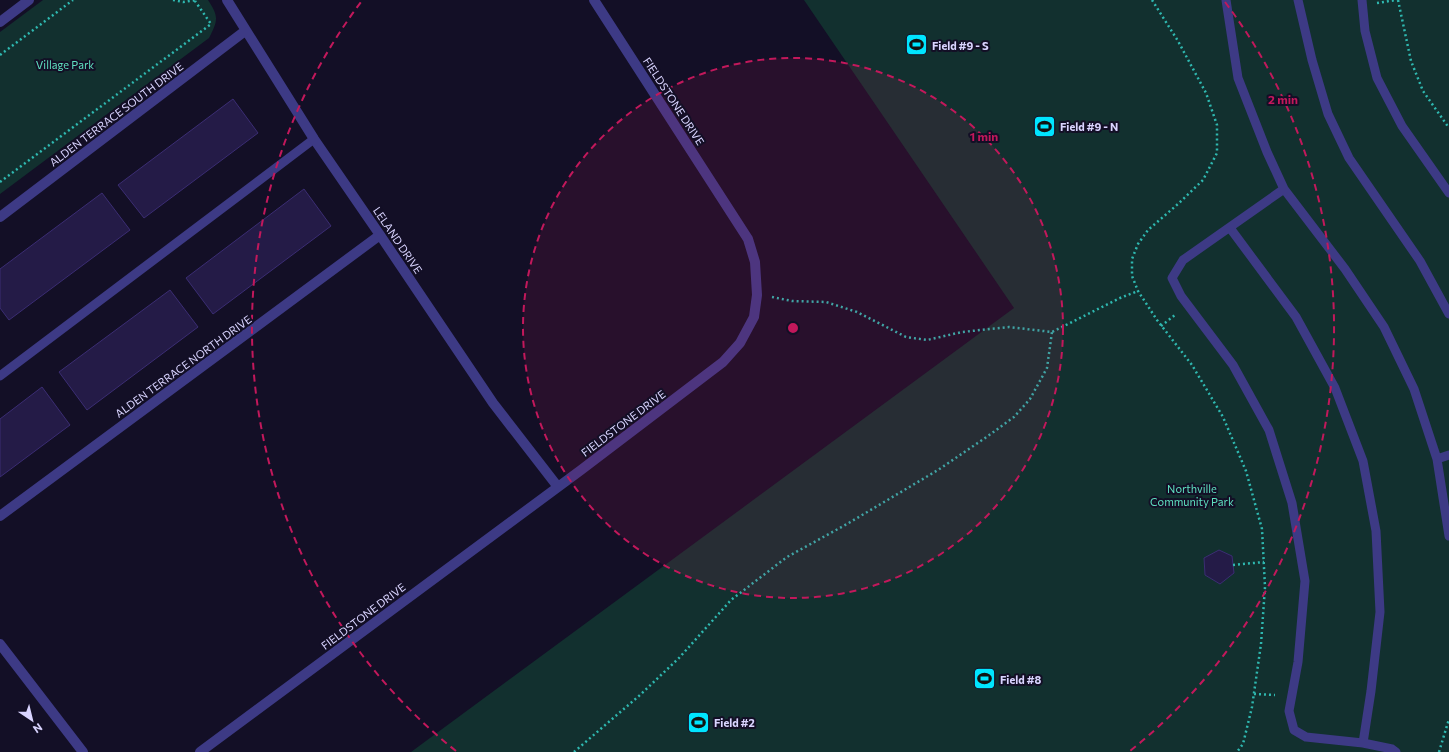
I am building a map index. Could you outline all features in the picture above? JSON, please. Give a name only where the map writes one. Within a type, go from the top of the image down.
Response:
[{"type":"street","points":[[0,22],[29,0]]},
{"type":"street","name":"LELAND DRIVE","points":[[227,0],[314,139],[380,234],[493,403],[558,487]]},
{"type":"street","name":"FIELDSTONE DRIVE","points":[[200,752],[558,487],[723,362],[740,343],[754,317],[758,295],[755,262],[748,239],[594,0]]},
{"type":"street","name":"ALDEN TERRACE SOUTH DRIVE","points":[[0,217],[245,31]]},
{"type":"street","name":"ALDEN TERRACE NORTH DRIVE","points":[[0,516],[380,234]]},
{"type":"street","points":[[0,644],[83,752]]},
{"type":"lane","points":[[1226,0],[1238,78],[1284,189],[1345,268],[1384,327],[1414,389],[1437,458],[1449,536]]},
{"type":"lane","points":[[1298,0],[1312,60],[1328,114],[1349,158],[1420,261],[1449,314]]},
{"type":"lane","points":[[1362,0],[1365,31],[1377,78],[1402,126],[1449,193]]},
{"type":"lane","points":[[0,376],[314,139]]},
{"type":"lane","points":[[1284,189],[1182,260],[1172,278],[1181,296],[1233,365],[1269,430],[1292,503],[1305,582],[1298,662],[1289,711],[1294,730],[1306,737],[1363,743],[1392,749],[1396,752]]},
{"type":"lane","points":[[1230,228],[1296,317],[1335,388],[1363,461],[1376,531],[1380,612],[1371,691],[1363,743]]},
{"type":"lane","points":[[1437,458],[1449,455]]},
{"type":"path","points":[[0,55],[73,0]]},
{"type":"path","points":[[0,182],[211,24],[195,0],[183,2],[173,0]]},
{"type":"path","points":[[1398,0],[1414,69],[1423,91],[1449,128]]},
{"type":"path","points":[[758,295],[792,301],[826,302],[857,312],[906,337],[927,340],[962,332],[1009,327],[1052,332],[1120,298],[1138,291]]},
{"type":"path","points":[[574,752],[640,696],[679,658],[731,600],[787,557],[847,524],[938,470],[1014,417],[1030,399],[1046,368],[1052,332]]},
{"type":"path","points":[[1233,564],[1264,562]]},
{"type":"path","points":[[1254,694],[1292,696]]},
{"type":"path","points":[[1439,752],[1449,720]]},
{"type":"green space","name":"Village Park","points":[[43,0],[208,0],[216,15],[216,23],[209,38],[0,194],[0,32]]},
{"type":"green space","name":"Northville Community Park","points":[[804,0],[1449,0],[1449,752],[411,752],[1014,308]]},
{"type":"building","points":[[233,99],[258,133],[144,218],[118,185]]},
{"type":"building","points":[[304,189],[331,226],[213,314],[186,278]]},
{"type":"building","points":[[102,193],[130,230],[9,320],[0,308],[0,269]]},
{"type":"building","points":[[170,290],[198,327],[87,410],[59,372]]},
{"type":"building","points":[[42,387],[70,425],[0,477],[0,419]]},
{"type":"building","points":[[1219,550],[1232,556],[1234,573],[1220,584],[1205,575],[1204,558]]},
{"type":"place","name":"Field #9 - S","points":[[916,45]]},
{"type":"place","name":"Field #9 - N","points":[[1045,126]]},
{"type":"place","name":"Field #8","points":[[984,679]]},
{"type":"place","name":"Field #2","points":[[699,722]]}]
